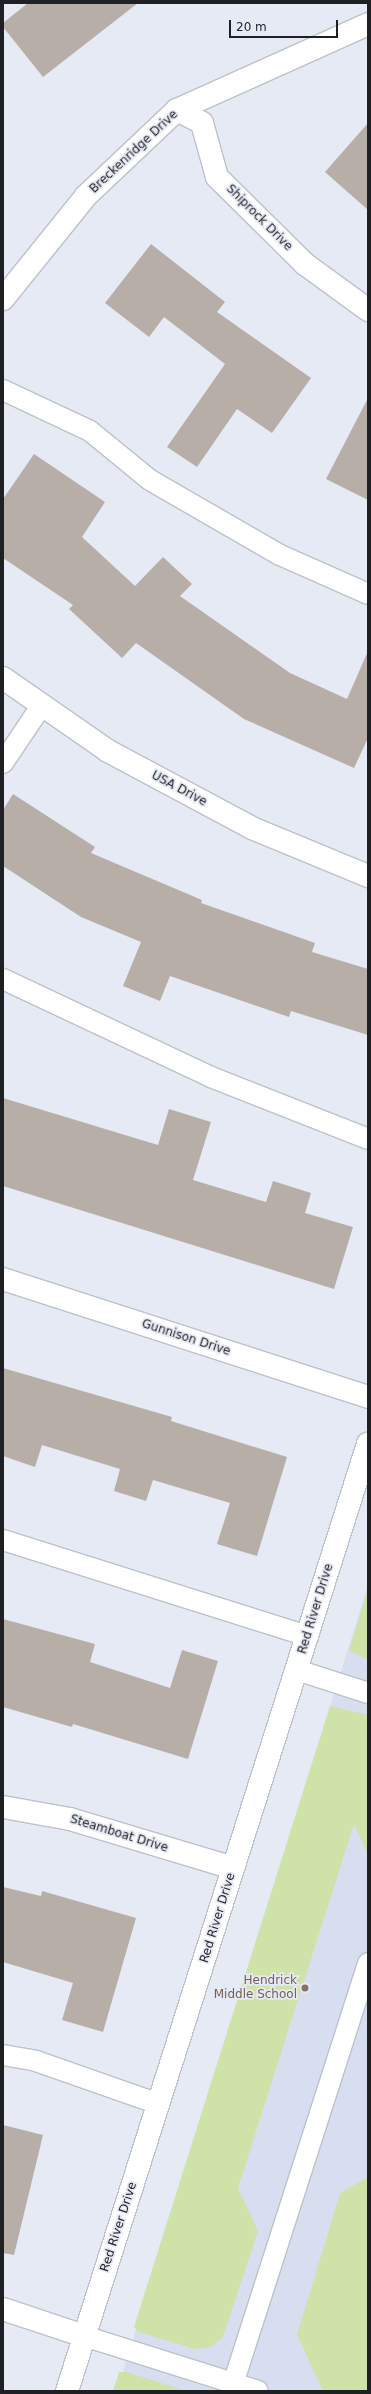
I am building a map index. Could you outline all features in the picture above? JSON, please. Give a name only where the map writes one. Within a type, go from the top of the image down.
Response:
[{"type":"street","name":"Breckenridge Drive","points":[[3,298],[86,196],[177,110],[368,24]]},
{"type":"street","name":"Shiprock Drive","points":[[177,110],[202,123],[217,177],[305,264],[368,310]]},
{"type":"street","name":"USA Drive","points":[[3,678],[108,751],[252,828],[368,876]]},
{"type":"street","name":"Gunnison Drive","points":[[3,1280],[368,1397]]},
{"type":"street","name":"Red River Drive","points":[[67,2391],[368,1444]]},
{"type":"street","name":"Steamboat Drive","points":[[3,1806],[70,1819],[233,1868]]},
{"type":"street","points":[[3,2309],[84,2336]]},
{"type":"lane","points":[[3,390],[90,431],[150,480],[280,556],[368,594]]},
{"type":"lane","points":[[3,763],[42,705]]},
{"type":"lane","points":[[3,979],[211,1077],[368,1139]]},
{"type":"lane","points":[[3,1540],[308,1636]]},
{"type":"lane","points":[[297,1670],[368,1693]]},
{"type":"lane","points":[[233,2384],[368,1963]]},
{"type":"lane","points":[[3,2055],[36,2061],[159,2104]]},
{"type":"lane","points":[[84,2336],[258,2391]]},
{"type":"shaded area","name":"Hendrick Middle School","points":[[368,1585],[368,2391],[117,2391]]},
{"type":"green space","points":[[368,1590],[368,1660],[349,1650]]},
{"type":"green space","points":[[330,1706],[368,1715],[368,1855],[354,1824],[238,2188],[258,2231],[223,2337],[210,2347],[195,2349],[139,2332],[134,2327]]},
{"type":"green space","points":[[368,2177],[368,2391],[323,2391],[297,2335],[340,2193]]},
{"type":"green space","points":[[119,2372],[127,2372],[186,2391],[113,2391]]},
{"type":"building","points":[[28,3],[138,3],[43,77],[3,27],[3,23]]},
{"type":"building","points":[[368,123],[368,210],[325,172]]},
{"type":"building","points":[[151,244],[225,302],[217,312],[311,378],[272,433],[237,409],[197,467],[167,447],[225,364],[164,317],[149,337],[105,303]]},
{"type":"building","points":[[368,398],[368,500],[326,479]]},
{"type":"building","points":[[34,454],[105,502],[82,537],[135,586],[163,557],[192,584],[180,596],[290,673],[347,699],[368,651],[368,738],[354,768],[244,719],[136,643],[122,658],[69,609],[73,605],[3,558],[3,499]]},
{"type":"building","points":[[13,794],[95,847],[91,853],[202,900],[201,903],[315,943],[312,952],[368,969],[368,1035],[291,1011],[289,1017],[170,976],[160,1001],[123,986],[141,942],[81,917],[3,866],[3,810]]},
{"type":"building","points":[[3,1098],[158,1145],[169,1109],[211,1122],[193,1180],[266,1202],[273,1181],[311,1193],[305,1213],[353,1227],[334,1289],[3,1186]]},
{"type":"building","points":[[3,1368],[172,1417],[171,1421],[287,1457],[257,1556],[217,1544],[230,1503],[153,1480],[146,1501],[114,1491],[120,1469],[42,1445],[35,1467],[3,1456]]},
{"type":"building","points":[[3,1619],[95,1644],[90,1662],[170,1688],[182,1650],[218,1661],[188,1759],[73,1724],[72,1727],[3,1707]]},
{"type":"building","points":[[3,1887],[41,1896],[42,1891],[136,1918],[103,2032],[62,2020],[73,1983],[3,1962]]},
{"type":"building","points":[[3,2125],[43,2135],[14,2255],[3,2253]]},
{"type":"place","name":"Hendrick Middle School","points":[[305,1988]]}]
